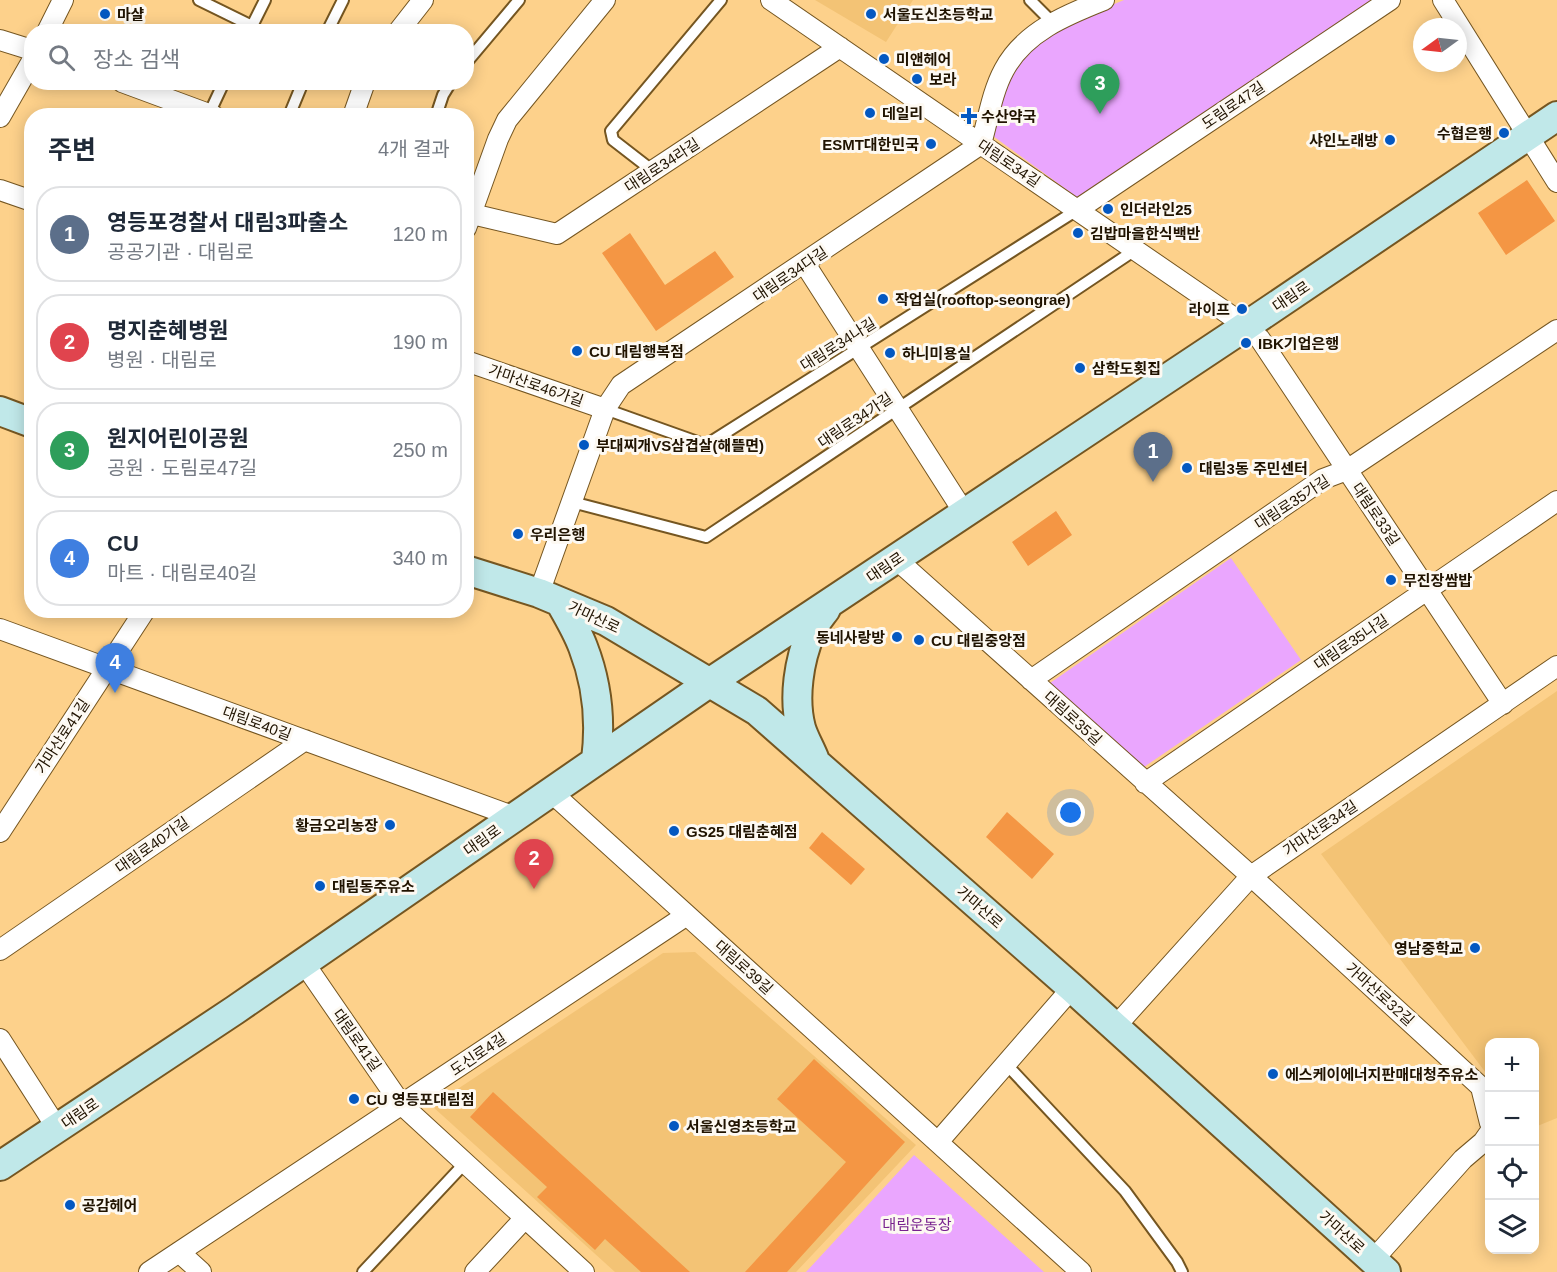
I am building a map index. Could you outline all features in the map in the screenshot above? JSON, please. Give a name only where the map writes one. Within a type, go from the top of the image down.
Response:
[{"type":"street","points":[[51,24],[63,0]]},
{"type":"street","points":[[404,24],[423,0]]},
{"type":"street","name":"대림로34라길","points":[[474,207],[507,120],[605,0]]},
{"type":"street","name":"대림로34길","points":[[771,0],[1246,326]]},
{"type":"street","points":[[981,144],[1004,70],[1024,45],[1053,23],[1104,0]]},
{"type":"street","name":"도림로47길","points":[[1077,210],[1390,0]]},
{"type":"street","points":[[1443,0],[1557,182]]},
{"type":"street","points":[[0,40],[24,48]]},
{"type":"street","name":"대림로34라길","points":[[474,222],[557,234],[840,47]]},
{"type":"street","points":[[0,117],[24,75]]},
{"type":"street","points":[[144,90],[192,108]]},
{"type":"street","points":[[356,108],[362,90]]},
{"type":"street","name":"대림로","points":[[0,1166],[304,963],[709,683],[965,514],[1557,116]]},
{"type":"street","name":"대림로34다길","points":[[605,410],[621,385],[805,264],[981,144]]},
{"type":"street","points":[[0,190],[24,198]]},
{"type":"street","points":[[805,264],[965,514]]},
{"type":"street","name":"대림로33길","points":[[1246,326],[1260,339],[1503,704]]},
{"type":"street","name":"대림로35가길","points":[[1031,680],[1323,479],[1347,470],[1557,330]]},
{"type":"street","name":"가마산로46가길","points":[[474,364],[605,410]]},
{"type":"street","points":[[596,760],[599,738],[594,679],[583,645],[550,597],[572,502],[605,410]]},
{"type":"street","points":[[0,411],[24,420]]},
{"type":"street","name":"대림로35나길","points":[[1145,783],[1557,501]]},
{"type":"street","name":"대림로35길","points":[[896,560],[1251,876]]},
{"type":"street","name":"가마산로","points":[[474,573],[550,597],[606,621],[758,711],[1072,988],[1379,1266]]},
{"type":"street","points":[[816,762],[802,729],[798,706],[800,678],[803,656],[811,630],[829,604]]},
{"type":"street","name":"가마산로41길","points":[[0,832],[139,618]]},
{"type":"street","name":"대림로40길","points":[[0,629],[515,817]]},
{"type":"street","name":"가마산로34길","points":[[1115,1027],[1251,876],[1557,666]]},
{"type":"street","name":"대림로40가길","points":[[0,950],[305,740]]},
{"type":"street","name":"대림로39길","points":[[551,792],[1081,1272]]},
{"type":"street","name":"가마산로32길","points":[[1251,876],[1481,1087],[1485,1103]]},
{"type":"street","name":"도신로4길","points":[[149,1272],[687,915]]},
{"type":"street","name":"대림로41길","points":[[304,963],[401,1104],[582,1271]]},
{"type":"street","points":[[938,1142],[1072,988]]},
{"type":"street","points":[[0,1039],[57,1128]]},
{"type":"street","points":[[1379,1266],[1463,1159],[1485,1139]]},
{"type":"street","points":[[475,1272],[525,1218]]},
{"type":"street","points":[[178,1252],[201,1272]]},
{"type":"lane","points":[[199,0],[242,24]]},
{"type":"lane","points":[[253,24],[265,0]]},
{"type":"lane","points":[[331,24],[343,0]]},
{"type":"lane","points":[[474,53],[519,0]]},
{"type":"lane","points":[[652,171],[613,140],[611,132],[721,0]]},
{"type":"lane","points":[[1030,0],[1053,23]]},
{"type":"lane","points":[[214,108],[221,90]]},
{"type":"lane","points":[[292,108],[300,90]]},
{"type":"lane","points":[[439,108],[446,90]]},
{"type":"lane","name":"대림로34나길","points":[[605,410],[706,446],[1077,210]]},
{"type":"lane","name":"대림로34가길","points":[[572,502],[706,537],[1135,250]]},
{"type":"lane","points":[[1006,1064],[1125,1191],[1182,1272]]},
{"type":"lane","points":[[363,1272],[465,1163]]},
{"type":"shaded area","name":"서울도신초등학교","points":[[815,0],[913,0],[886,42]]},
{"type":"shaded area","name":"영남중학교","points":[[1557,691],[1557,1118],[1539,1125],[1539,1038],[1485,1038],[1485,1072],[1321,854]]},
{"type":"shaded area","name":"서울신영초등학교","points":[[695,952],[916,1145],[796,1272],[615,1272],[432,1106],[663,953]]},
{"type":"green space","points":[[1124,0],[1373,0],[1078,198],[993,136],[1000,92],[1021,55],[1057,28]]},
{"type":"green space","points":[[1231,558],[1301,660],[1144,767],[1050,683]]},
{"type":"green space","name":"대림운동장","points":[[914,1155],[1044,1272],[806,1272]]},
{"type":"building","points":[[1527,180],[1555,221],[1506,255],[1478,213]]},
{"type":"building","points":[[630,233],[665,285],[715,251],[734,277],[656,331],[602,253]]},
{"type":"building","points":[[1056,511],[1072,535],[1028,566],[1012,542]]},
{"type":"building","points":[[1007,812],[1054,854],[1032,879],[986,837]]},
{"type":"building","points":[[822,832],[865,869],[851,885],[809,848]]},
{"type":"building","points":[[814,1059],[905,1142],[787,1272],[745,1272],[846,1162],[777,1099]]},
{"type":"building","points":[[493,1092],[690,1272],[641,1272],[605,1239],[595,1250],[537,1197],[547,1187],[470,1117]]},
{"type":"place","name":"마샬","points":[[105,14]]},
{"type":"place","name":"서울도신초등학교","points":[[871,14]]},
{"type":"place","name":"미앤헤어","points":[[884,59]]},
{"type":"place","name":"보라","points":[[917,79]]},
{"type":"place","name":"데일리","points":[[870,113]]},
{"type":"place","name":"원지어린이공원","points":[[1100,114]]},
{"type":"place","name":"수산약국","points":[[969,116]]},
{"type":"place","name":"수협은행","points":[[1504,133]]},
{"type":"place","name":"샤인노래방","points":[[1390,140]]},
{"type":"place","name":"ESMT대한민국","points":[[931,144]]},
{"type":"place","name":"인더라인25","points":[[1108,209]]},
{"type":"place","name":"김밥마을한식백반","points":[[1078,233]]},
{"type":"place","name":"작업실(rooftop-seongrae)","points":[[883,299]]},
{"type":"place","name":"라이프","points":[[1242,309]]},
{"type":"place","name":"IBK기업은행","points":[[1246,343]]},
{"type":"place","name":"CU 대림행복점","points":[[577,351]]},
{"type":"place","name":"하니미용실","points":[[890,353]]},
{"type":"place","name":"삼학도횟집","points":[[1080,368]]},
{"type":"place","name":"부대찌개VS삼겹살(해뜰면)","points":[[584,445]]},
{"type":"place","name":"대림3동 주민센터","points":[[1187,468]]},
{"type":"place","name":"영등포경찰서 대림3파출소","points":[[1153,482]]},
{"type":"place","name":"우리은행","points":[[518,534]]},
{"type":"place","name":"무진장쌈밥","points":[[1391,580]]},
{"type":"place","name":"동네사랑방","points":[[897,637]]},
{"type":"place","name":"CU 대림중앙점","points":[[919,640]]},
{"type":"place","name":"CU","points":[[115,693]]},
{"type":"place","name":"황금오리농장","points":[[390,825]]},
{"type":"place","name":"GS25 대림춘혜점","points":[[674,831]]},
{"type":"place","name":"대림동주유소","points":[[320,886]]},
{"type":"place","name":"명지춘혜병원","points":[[534,889]]},
{"type":"place","name":"영남중학교","points":[[1475,948]]},
{"type":"place","name":"에스케이에너지판매대청주유소","points":[[1273,1074]]},
{"type":"place","name":"CU 영등포대림점","points":[[354,1099]]},
{"type":"place","name":"서울신영초등학교","points":[[674,1126]]},
{"type":"place","name":"공감헤어","points":[[70,1205]]}]
